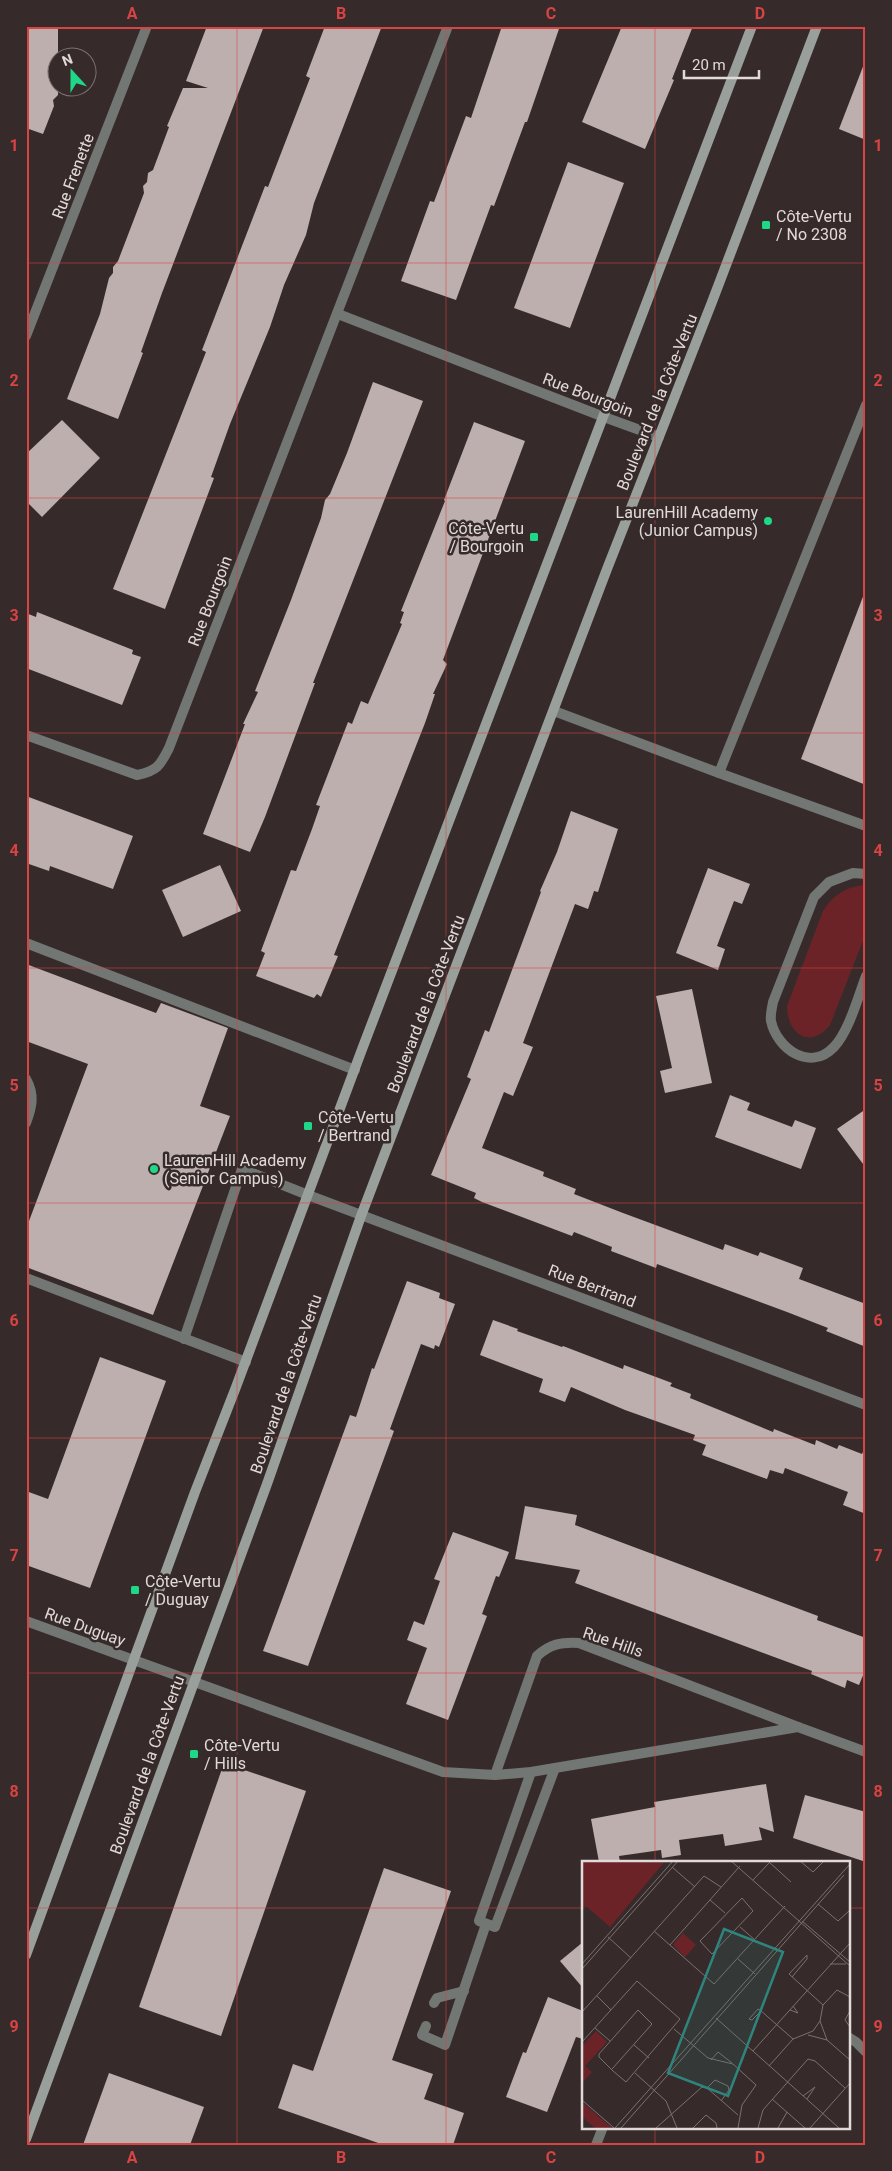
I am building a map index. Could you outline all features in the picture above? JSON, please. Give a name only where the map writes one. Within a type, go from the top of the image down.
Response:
[{"type":"main road","points":[[26,1955],[195,1492],[246,1362],[752,26]]},
{"type":"main road","name":"Boulevard de la Côte-Vertu","points":[[26,2139],[266,1484],[361,1216],[607,569],[817,26]]},
{"type":"street","name":"Rue Frenette","points":[[26,336],[147,26]]},
{"type":"street","name":"Rue Bourgoin","points":[[26,735],[137,775],[152,772],[161,764],[338,314],[448,26]]},
{"type":"street","name":"Rue Bourgoin","points":[[338,314],[659,437]]},
{"type":"street","points":[[719,773],[866,405]]},
{"type":"street","points":[[554,712],[866,826]]},
{"type":"street","points":[[866,874],[853,873],[829,882],[814,897],[773,1002],[770,1018],[775,1034],[788,1050],[801,1057],[818,1057],[834,1048],[843,1034],[866,976]]},
{"type":"street","points":[[26,942],[355,1070]]},
{"type":"street","points":[[26,1079],[32,1094],[32,1108],[26,1123]]},
{"type":"street","name":"Rue Bertrand","points":[[184,1339],[242,1169],[361,1216],[866,1405]]},
{"type":"street","points":[[26,1278],[246,1362]]},
{"type":"street","name":"Rue Duguay","points":[[26,1621],[133,1660]]},
{"type":"street","name":"Rue Hills","points":[[495,1775],[537,1656],[553,1645],[566,1643],[579,1644],[866,1752]]},
{"type":"street","name":"Rue Hills","points":[[133,1660],[444,1772],[495,1775],[531,1772],[798,1727]]},
{"type":"street","points":[[487,1924],[518,1867],[555,1768]]},
{"type":"street","points":[[426,2026],[422,2035],[445,2045],[487,1924],[500,1860],[531,1772]]},
{"type":"street","points":[[500,1860],[518,1867]]},
{"type":"street","points":[[434,2003],[437,1998],[464,1991]]},
{"type":"street","points":[[850,2039],[866,2052]]},
{"type":"street","points":[[596,2145],[603,2128]]},
{"type":"shaded area","points":[[866,885],[866,933],[830,1025],[815,1037],[801,1035],[795,1031],[791,1024],[787,1006],[823,911],[831,900],[841,892],[852,887]]},
{"type":"building","points":[[26,26],[58,26],[58,48],[48,48],[48,98],[55,98],[53,100],[54,106],[43,134],[26,128]]},
{"type":"building","points":[[207,26],[264,26],[162,293],[141,352],[143,353],[118,419],[67,399],[100,314],[109,278],[113,273],[113,267],[118,261],[144,193],[143,186],[147,182],[148,173],[153,170],[169,127],[167,126],[183,88],[208,88],[186,81]]},
{"type":"building","points":[[325,26],[382,26],[314,203],[306,235],[284,285],[270,327],[230,424],[211,477],[214,478],[165,609],[113,589],[206,352],[202,350],[265,186],[268,187],[310,78],[306,76]]},
{"type":"building","points":[[502,26],[560,26],[527,122],[525,122],[494,206],[491,205],[456,300],[401,281],[430,201],[434,202],[466,116],[471,118]]},
{"type":"building","points":[[622,26],[693,26],[672,79],[674,80],[645,149],[582,122]]},
{"type":"building","points":[[864,64],[866,64],[866,140],[839,129]]},
{"type":"building","points":[[568,162],[624,183],[570,328],[514,308]]},
{"type":"building","points":[[373,382],[423,401],[313,683],[315,683],[250,852],[203,834],[245,724],[243,724],[258,692],[255,691],[291,600],[321,518],[325,500],[330,494],[347,453]]},
{"type":"building","points":[[62,420],[100,458],[42,517],[26,501],[26,454]]},
{"type":"building","points":[[474,422],[525,441],[443,660],[447,664],[433,694],[435,694],[425,723],[334,955],[338,956],[321,997],[317,994],[314,998],[256,976],[265,953],[261,951],[291,870],[296,871],[312,829],[320,806],[316,805],[348,722],[352,724],[361,701],[368,704],[402,624],[400,623],[404,612],[401,611]]},
{"type":"building","points":[[864,594],[866,594],[866,785],[801,759]]},
{"type":"building","points":[[37,612],[133,650],[132,654],[141,657],[122,705],[26,668],[26,613],[36,617]]},
{"type":"building","points":[[26,796],[133,836],[113,889],[50,866],[49,871],[26,863]]},
{"type":"building","points":[[571,811],[618,829],[598,892],[594,891],[588,909],[575,904],[523,1043],[533,1047],[513,1096],[504,1092],[482,1148],[544,1172],[543,1176],[576,1189],[574,1194],[623,1213],[723,1250],[725,1244],[758,1256],[760,1252],[803,1268],[799,1279],[866,1304],[866,1347],[826,1331],[828,1328],[787,1312],[657,1264],[656,1268],[611,1251],[612,1247],[574,1232],[572,1236],[482,1202],[474,1198],[476,1193],[431,1175],[471,1079],[467,1077],[485,1030],[489,1032]]},
{"type":"building","points":[[220,865],[241,911],[183,937],[162,890]]},
{"type":"building","points":[[708,868],[750,884],[742,904],[734,901],[717,946],[725,949],[718,970],[676,953]]},
{"type":"building","points":[[26,964],[156,1013],[161,1003],[228,1028],[200,1106],[230,1116],[153,1315],[26,1267],[26,1229],[88,1064],[26,1041]]},
{"type":"building","points":[[692,989],[712,1083],[665,1093],[660,1071],[672,1068],[656,996]]},
{"type":"building","points":[[730,1095],[750,1103],[747,1110],[792,1127],[795,1120],[816,1128],[801,1169],[715,1137]]},
{"type":"building","points":[[866,1109],[866,1168],[837,1129]]},
{"type":"building","points":[[407,1281],[440,1293],[439,1298],[455,1304],[439,1347],[435,1345],[434,1349],[421,1344],[390,1429],[394,1431],[308,1666],[263,1651],[350,1415],[356,1417],[372,1368],[374,1369]]},
{"type":"building","points":[[493,1320],[518,1329],[517,1331],[623,1369],[624,1365],[672,1383],[670,1386],[691,1394],[690,1398],[773,1432],[774,1429],[815,1445],[816,1440],[837,1449],[839,1445],[862,1454],[866,1450],[866,1514],[843,1505],[848,1492],[785,1468],[783,1474],[770,1470],[767,1479],[702,1455],[706,1445],[693,1440],[695,1435],[625,1410],[571,1387],[565,1402],[539,1392],[543,1379],[480,1355]]},
{"type":"building","points":[[100,1357],[166,1381],[90,1588],[26,1565],[26,1491],[48,1499]]},
{"type":"building","points":[[525,1506],[577,1515],[575,1525],[818,1616],[817,1620],[866,1638],[866,1668],[859,1685],[847,1680],[845,1688],[811,1674],[812,1671],[575,1583],[580,1570],[515,1559]]},
{"type":"building","points":[[453,1532],[509,1552],[499,1577],[496,1576],[482,1614],[487,1616],[448,1720],[406,1704],[427,1648],[407,1640],[414,1621],[424,1625],[440,1581],[434,1579]]},
{"type":"building","points":[[224,1763],[306,1791],[221,2036],[139,2007]]},
{"type":"building","points":[[766,1784],[774,1832],[759,1827],[762,1840],[725,1846],[723,1834],[679,1840],[681,1855],[662,1858],[661,1850],[619,1856],[620,1861],[599,1861],[591,1819],[655,1807],[654,1802]]},
{"type":"building","points":[[805,1795],[866,1812],[866,1862],[793,1838]]},
{"type":"building","points":[[384,1868],[451,1891],[392,2060],[433,2074],[424,2099],[464,2113],[453,2145],[384,2145],[278,2108],[293,2064],[313,2071]]},
{"type":"building","points":[[582,1943],[582,1987],[560,1961]]},
{"type":"building","points":[[548,1997],[582,2011],[582,2039],[576,2037],[547,2112],[506,2097],[523,2052],[526,2053]]},
{"type":"building","points":[[109,2073],[204,2107],[190,2145],[83,2145]]},
{"type":"place","name":"Côte-Vertu / No 2308","points":[[766,225]]},
{"type":"place","name":"LaurenHill Academy (Junior Campus)","points":[[768,521]]},
{"type":"place","name":"Côte-Vertu / Bourgoin","points":[[534,537]]},
{"type":"place","name":"Côte-Vertu / Bertrand","points":[[308,1126]]},
{"type":"place","name":"LaurenHill Academy (Senior Campus)","points":[[154,1169]]},
{"type":"place","name":"Côte-Vertu / Duguay","points":[[135,1590]]},
{"type":"place","name":"Côte-Vertu / Hills","points":[[194,1754]]}]
